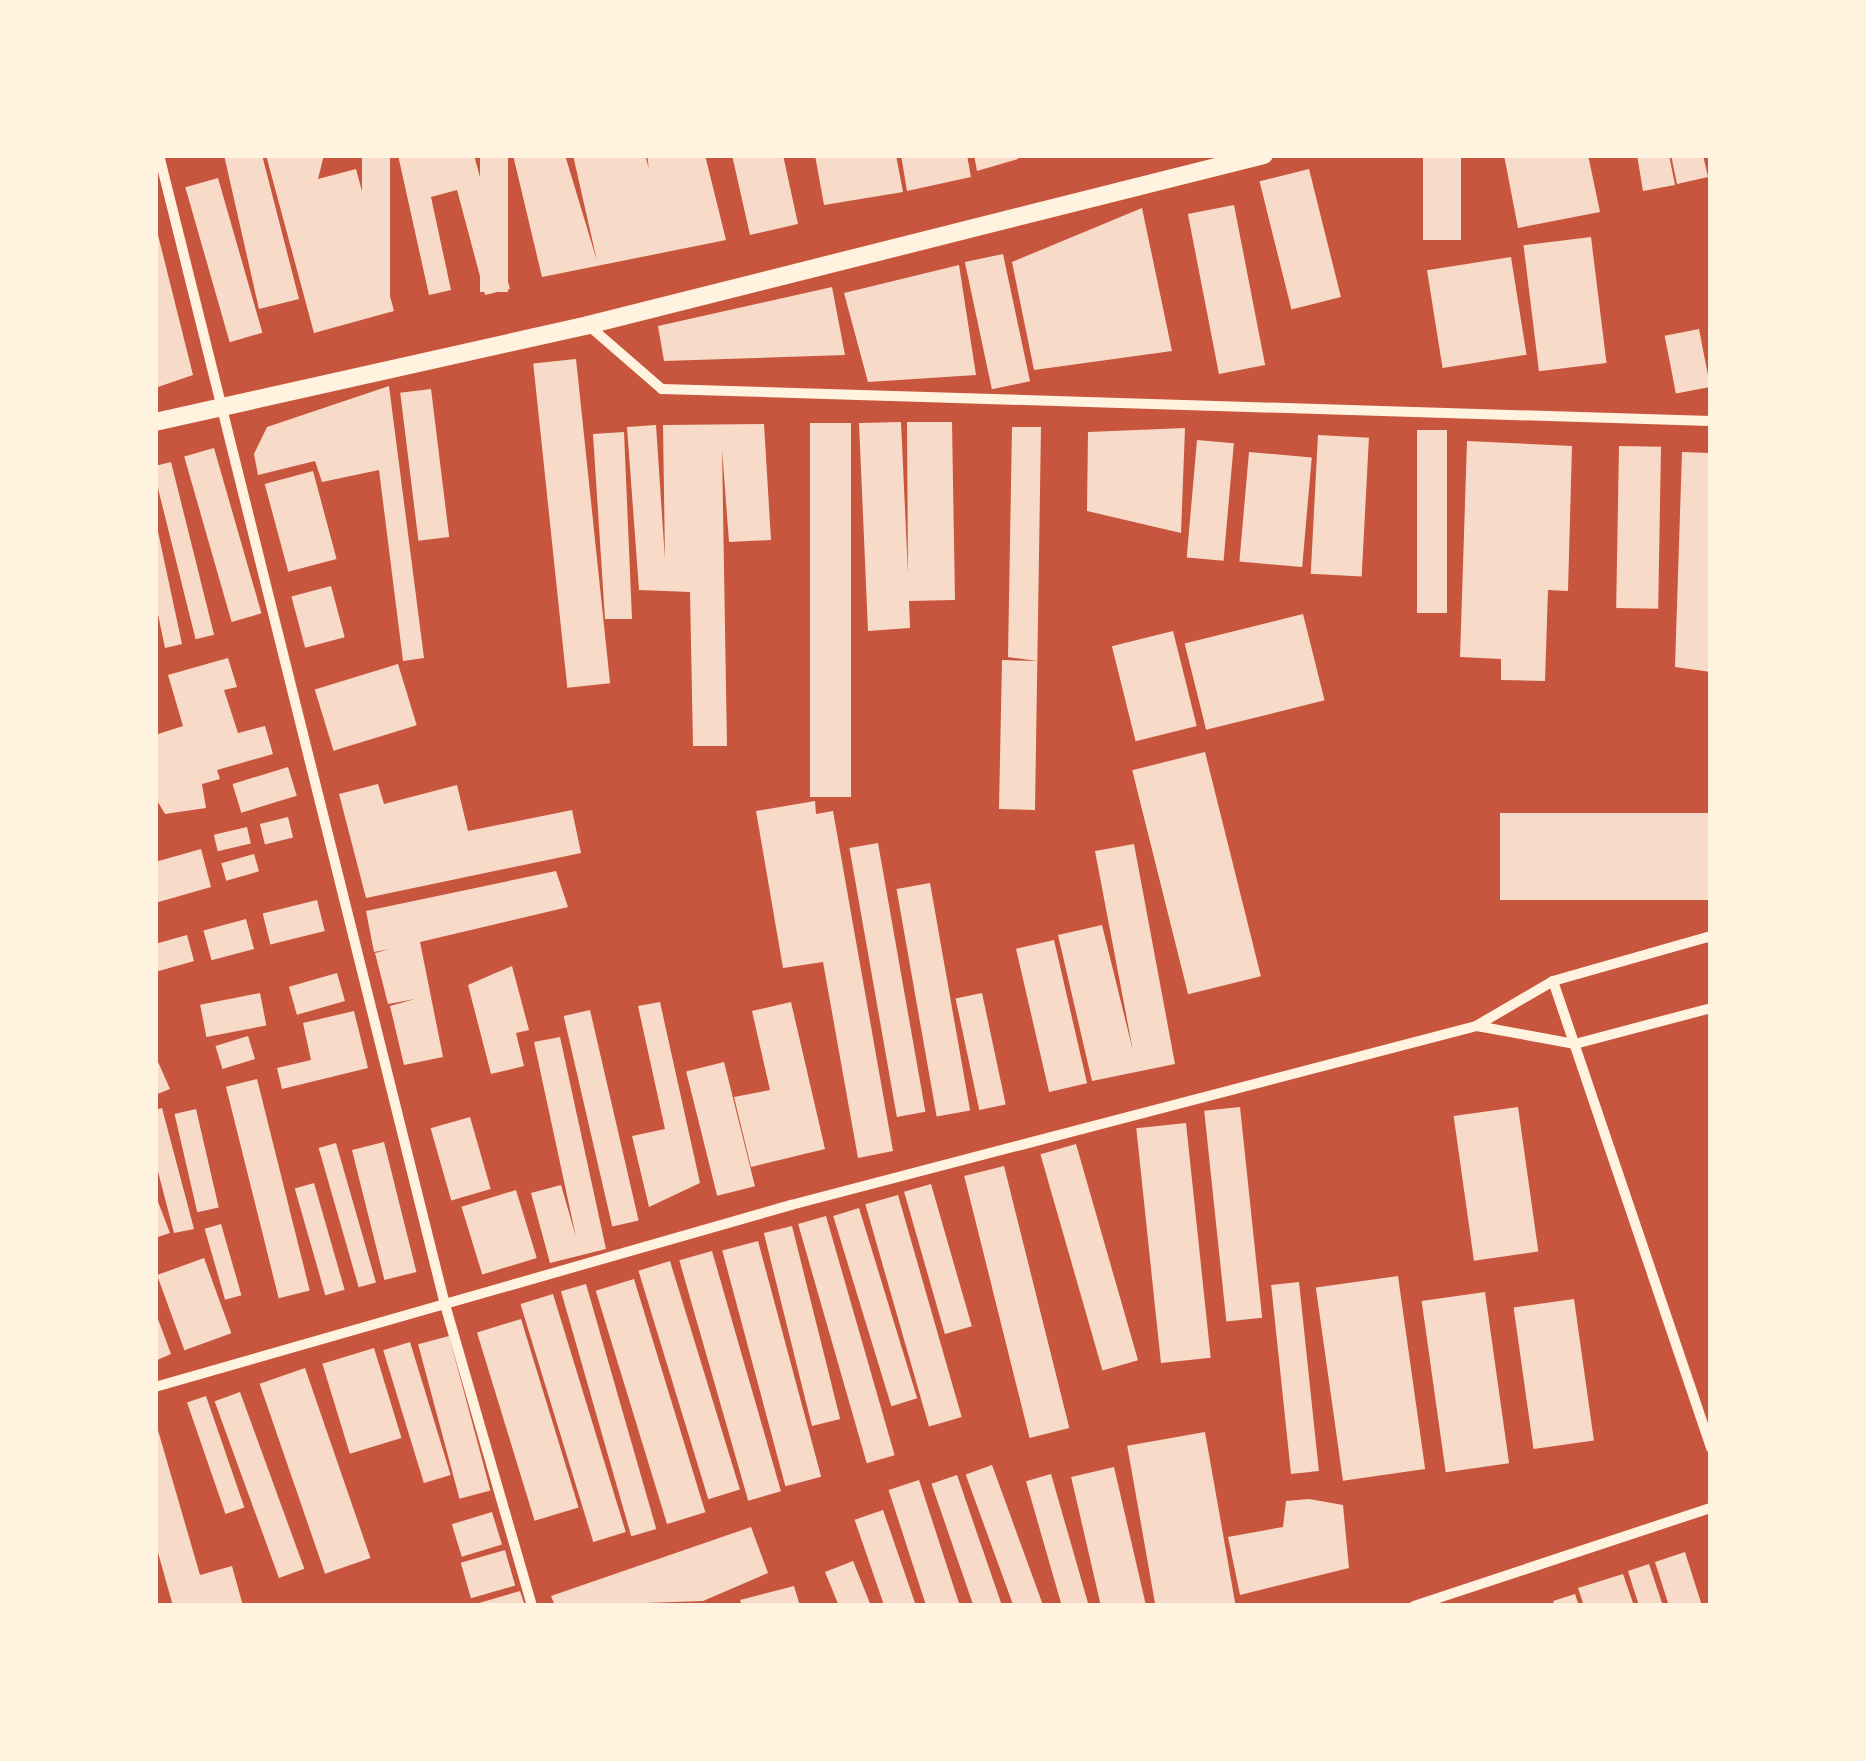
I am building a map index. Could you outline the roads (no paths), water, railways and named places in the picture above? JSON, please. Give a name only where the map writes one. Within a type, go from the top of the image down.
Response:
[{"type":"street","points":[[159,155],[444,1300],[532,1606]]},
{"type":"street","points":[[155,422],[588,325],[1264,155]]},
{"type":"street","points":[[588,325],[662,389],[1711,421]]},
{"type":"street","points":[[155,1387],[444,1300],[1476,1026],[1553,981],[1711,936]]},
{"type":"street","points":[[1553,981],[1711,1448]]},
{"type":"street","points":[[1476,1026],[1575,1044],[1711,1008]]},
{"type":"street","points":[[1414,1606],[1711,1508]]}]
